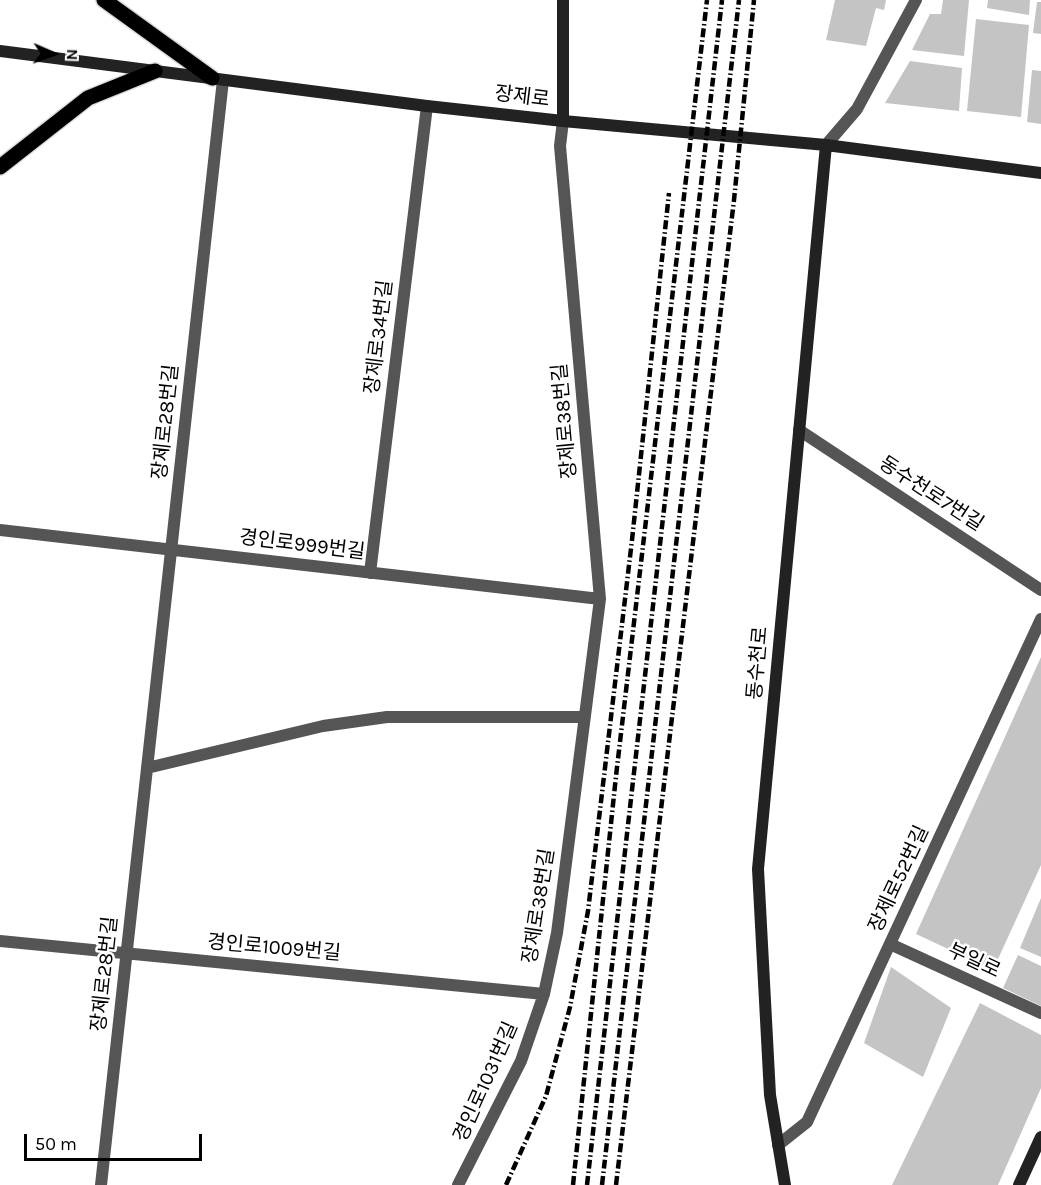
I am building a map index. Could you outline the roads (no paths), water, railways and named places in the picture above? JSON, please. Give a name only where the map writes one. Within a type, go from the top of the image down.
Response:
[{"type":"main road","points":[[104,0],[218,79]]},
{"type":"main road","points":[[0,167],[87,98],[155,71]]},
{"type":"street","points":[[563,0],[563,121]]},
{"type":"street","name":"장제로","points":[[0,51],[563,121],[826,145],[1041,172]]},
{"type":"street","name":"동수천로","points":[[785,1185],[770,1095],[758,869],[826,145]]},
{"type":"street","points":[[1019,1185],[1041,1137]]},
{"type":"lane","points":[[826,145],[857,110],[916,0]]},
{"type":"lane","name":"장제로28번길","points":[[101,1185],[171,550],[218,79]]},
{"type":"lane","name":"장제로34번길","points":[[370,573],[427,105]]},
{"type":"lane","name":"장제로38번길","points":[[544,994],[557,933],[600,599],[560,147],[563,121]]},
{"type":"lane","name":"동수천로7번길","points":[[799,430],[1041,590]]},
{"type":"lane","name":"경인로999번길","points":[[0,530],[600,599]]},
{"type":"lane","name":"장제로52번길","points":[[778,1145],[807,1122],[1041,619]]},
{"type":"lane","points":[[147,768],[323,726],[387,717],[585,717]]},
{"type":"lane","name":"경인로1009번길","points":[[0,941],[544,994]]},
{"type":"lane","name":"부일로","points":[[890,944],[1041,1013]]},
{"type":"lane","name":"경인로1031번길","points":[[458,1185],[521,1061],[544,994]]},
{"type":"railway","points":[[573,1185],[616,776],[707,0]]},
{"type":"railway","points":[[587,1185],[722,0]]},
{"type":"railway","points":[[602,1185],[739,0]]},
{"type":"railway","points":[[616,1185],[734,200],[754,0]]},
{"type":"railway","points":[[506,1185],[546,1096],[570,1007],[588,911],[632,540],[669,193]]}]
